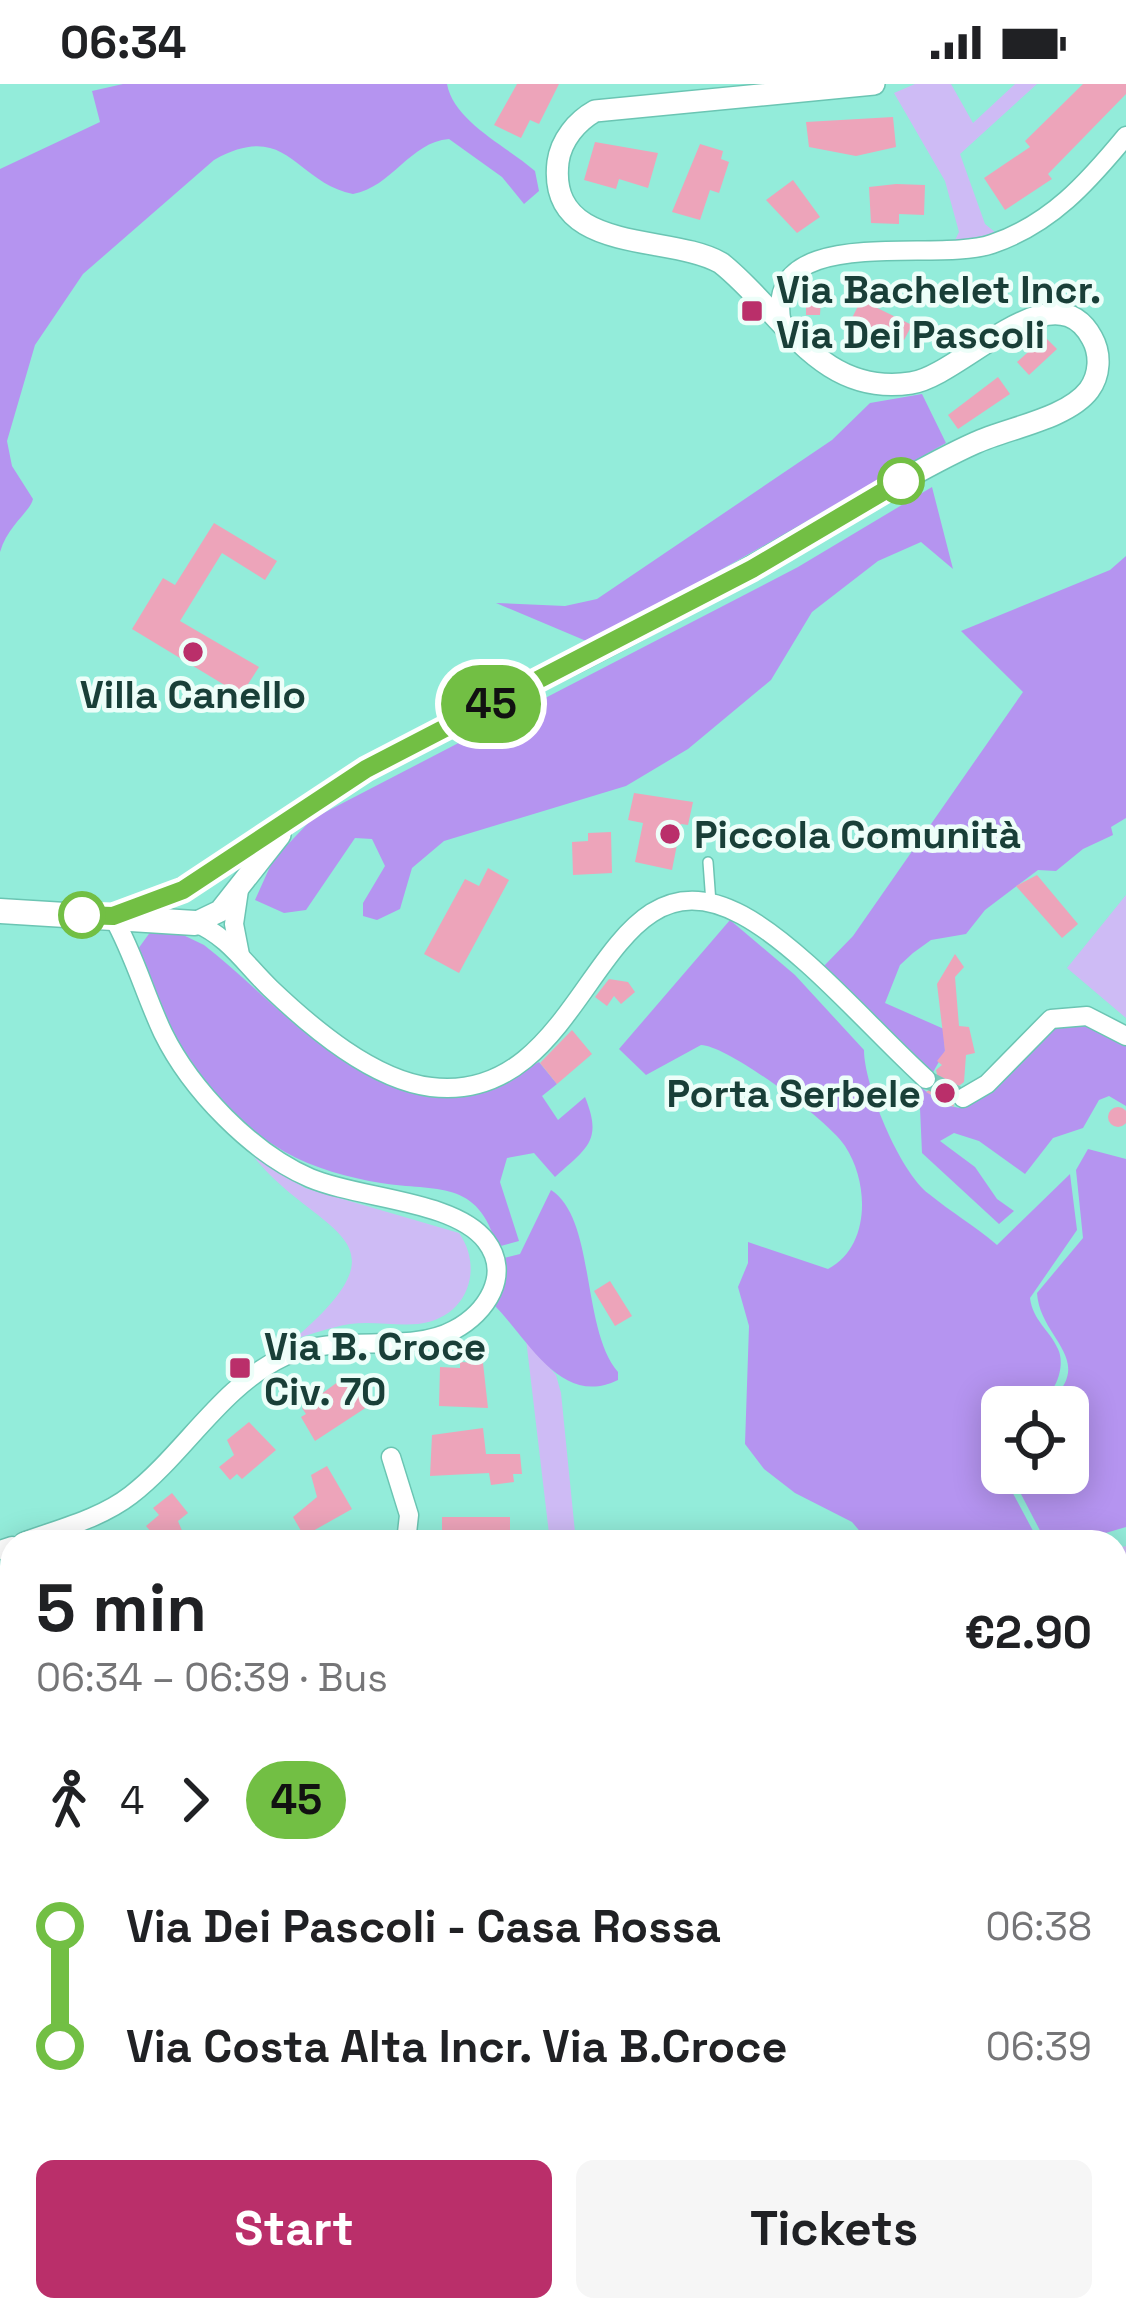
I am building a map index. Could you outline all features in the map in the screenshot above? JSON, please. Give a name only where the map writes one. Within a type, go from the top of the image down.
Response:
[{"type":"main road","points":[[0,911],[195,923]]},
{"type":"street","points":[[51,1530],[126,1499],[234,1391],[280,1358],[349,1340],[446,1334],[483,1307],[497,1276],[491,1248],[469,1223],[308,1177],[273,1156],[220,1110],[164,1036],[113,916],[154,904],[214,874],[303,808],[400,751],[752,569],[930,465],[1076,401],[1097,372],[1096,348],[1087,331],[1052,314],[1024,319],[958,363],[911,383],[868,383],[836,373],[711,257],[588,227],[563,197],[560,154],[578,124],[608,108],[874,84]]},
{"type":"street","points":[[782,324],[782,293],[806,263],[838,254],[952,252],[989,245],[1064,205],[1126,136]]},
{"type":"street","points":[[195,923],[220,911],[303,808]]},
{"type":"street","points":[[195,923],[201,894],[214,874]]},
{"type":"street","points":[[239,890],[234,924],[240,955]]},
{"type":"street","points":[[195,923],[240,955],[289,1004],[375,1067],[419,1085],[469,1087],[501,1078],[535,1055],[637,920],[665,907],[711,903],[763,929],[926,1079]]},
{"type":"street","points":[[962,1098],[978,1092],[1051,1019],[1087,1016],[1126,1036]]},
{"type":"street","points":[[391,1456],[409,1515],[407,1530]]},
{"type":"lane","points":[[708,862],[711,903]]},
{"type":"shaded area","points":[[123,84],[447,84],[471,122],[535,171],[539,191],[524,204],[502,177],[449,139],[423,148],[379,183],[353,194],[317,178],[289,157],[259,146],[214,160],[83,274],[35,345],[7,441],[12,466],[33,499],[0,552],[0,169],[100,122],[92,91]]},
{"type":"shaded area","points":[[915,84],[951,84],[973,123],[1015,84],[1037,84],[960,154],[985,224],[996,233],[954,242],[959,232],[945,181],[894,93]]},
{"type":"shaded area","points":[[922,394],[946,443],[591,643],[496,603],[565,606],[597,599],[832,440],[870,403]]},
{"type":"shaded area","points":[[932,487],[953,569],[921,542],[878,561],[812,612],[771,680],[688,749],[626,786],[444,841],[412,868],[400,909],[377,920],[363,916],[363,903],[385,866],[372,839],[355,838],[306,910],[284,913],[255,900],[273,860],[312,819],[798,567]]},
{"type":"shaded area","points":[[1126,556],[1126,818],[1111,827],[1113,835],[1083,849],[1056,871],[1038,870],[985,910],[966,934],[931,940],[900,965],[885,1003],[944,1029],[945,1051],[932,1074],[823,967],[853,936],[1023,692],[961,631],[1110,570]]},
{"type":"shaded area","points":[[1126,895],[1126,1018],[1067,968]]},
{"type":"shaded area","points":[[730,920],[795,975],[864,1050],[870,1084],[895,1148],[918,1183],[937,1201],[997,1245],[1070,1174],[1077,1230],[1030,1298],[1034,1313],[1058,1349],[1059,1374],[1054,1386],[981,1386],[981,1494],[1013,1494],[1033,1530],[859,1530],[764,1469],[745,1444],[749,1326],[738,1287],[748,1263],[748,1242],[828,1269],[852,1246],[858,1230],[862,1214],[859,1178],[845,1146],[819,1119],[777,1086],[715,1049],[701,1045],[646,1075],[619,1049]]},
{"type":"shaded area","points":[[151,931],[179,933],[204,945],[322,1046],[389,1085],[424,1094],[462,1094],[492,1086],[539,1062],[557,1084],[542,1096],[558,1120],[585,1097],[592,1124],[589,1143],[555,1177],[534,1153],[507,1158],[500,1182],[519,1241],[497,1247],[479,1209],[467,1199],[437,1189],[357,1178],[296,1158],[232,1112],[192,1064],[162,1010],[138,949]]},
{"type":"shaded area","points":[[1083,1022],[1126,1042],[1126,1106],[1109,1096],[1099,1100],[1083,1128],[1053,1138],[1025,1174],[979,1141],[954,1133],[940,1141],[975,1167],[997,1199],[1014,1211],[999,1224],[922,1153],[919,1086],[944,1105],[960,1108],[1056,1025]]},
{"type":"shaded area","points":[[1088,1149],[1126,1159],[1126,1527],[1040,1530],[1021,1494],[1089,1494],[1089,1386],[1062,1386],[1068,1363],[1040,1310],[1037,1293],[1083,1238],[1076,1170]]},
{"type":"shaded area","points":[[254,1157],[305,1188],[459,1233],[467,1247],[470,1277],[459,1303],[435,1320],[418,1324],[350,1324],[294,1339],[330,1305],[348,1278],[352,1257],[327,1222]]},
{"type":"shaded area","points":[[551,1190],[565,1204],[575,1225],[598,1330],[618,1380],[597,1386],[562,1377],[492,1303],[496,1260],[520,1254]]},
{"type":"shaded area","points":[[526,1339],[556,1375],[561,1393],[575,1530],[549,1530]]},
{"type":"building","points":[[517,84],[559,84],[539,124],[530,120],[521,138],[494,125]]},
{"type":"building","points":[[1083,84],[1126,84],[1126,94],[1048,174],[1052,179],[1005,210],[984,178],[1030,147],[1025,141]]},
{"type":"building","points":[[893,117],[896,147],[856,156],[809,147],[806,122]]},
{"type":"building","points":[[595,142],[658,153],[648,188],[619,179],[616,189],[584,180]]},
{"type":"building","points":[[700,144],[723,151],[721,159],[729,162],[719,193],[710,190],[700,220],[672,212]]},
{"type":"building","points":[[793,180],[820,217],[797,233],[766,200]]},
{"type":"building","points":[[925,185],[924,215],[899,214],[899,224],[871,223],[869,187]]},
{"type":"building","points":[[806,285],[822,286],[820,315],[806,315]]},
{"type":"building","points":[[861,300],[912,325],[904,340],[891,334],[884,351],[845,332]]},
{"type":"building","points":[[1045,337],[1057,349],[1029,375],[1017,362]]},
{"type":"building","points":[[998,377],[1010,394],[958,429],[948,415]]},
{"type":"building","points":[[214,523],[277,561],[265,580],[222,553],[180,621],[259,667],[241,695],[132,629],[163,578],[175,585]]},
{"type":"building","points":[[634,793],[693,802],[688,825],[681,824],[672,870],[635,862],[643,823],[628,820]]},
{"type":"building","points":[[611,832],[612,873],[573,875],[572,842],[588,841],[588,833]]},
{"type":"building","points":[[488,868],[509,880],[459,973],[424,954],[465,879],[479,886]]},
{"type":"building","points":[[1037,875],[1078,924],[1062,938],[1016,886]]},
{"type":"building","points":[[955,954],[964,967],[955,977],[959,1026],[969,1027],[975,1053],[966,1055],[964,1082],[951,1092],[954,1107],[926,1092],[939,1083],[936,1070],[942,1065],[937,1061],[945,1051],[937,984]]},
{"type":"building","points":[[609,979],[628,982],[635,992],[621,1004],[614,996],[607,1006],[595,997]]},
{"type":"building","points":[[572,1030],[592,1054],[557,1084],[540,1063]]},
{"type":"building","points":[[1111,1110],[1125,1110],[1125,1124],[1111,1124]]},
{"type":"building","points":[[610,1281],[632,1316],[615,1326],[594,1291]]},
{"type":"building","points":[[460,1362],[483,1363],[488,1408],[439,1406],[440,1367],[460,1368]]},
{"type":"building","points":[[346,1376],[370,1405],[315,1441],[301,1417],[306,1414],[302,1408]]},
{"type":"building","points":[[249,1422],[276,1450],[242,1479],[237,1474],[230,1480],[219,1467],[234,1455],[227,1440]]},
{"type":"building","points":[[483,1428],[486,1454],[520,1454],[522,1474],[513,1474],[514,1482],[491,1485],[489,1473],[430,1476],[432,1435]]},
{"type":"building","points":[[327,1466],[352,1509],[315,1530],[301,1530],[293,1517],[317,1497],[311,1475]]},
{"type":"building","points":[[172,1493],[188,1513],[178,1521],[182,1530],[150,1530],[146,1526],[159,1515],[153,1508]]},
{"type":"building","points":[[442,1517],[510,1517],[510,1530],[442,1530]]},
{"type":"tunnel","points":[[926,1079],[963,1098]]},
{"type":"bus line","name":"45","points":[[82,915],[113,916],[154,904],[214,874],[303,808],[366,769],[752,569],[901,481]]},
{"type":"place","name":"Via Bachelet Incr. Via Dei Pascoli","points":[[752,311]]},
{"type":"place","name":"Villa Canello","points":[[193,652]]},
{"type":"place","name":"Piccola Comunità","points":[[670,834]]},
{"type":"place","name":"Porta Serbele","points":[[945,1093]]},
{"type":"place","name":"Via B. Croce Civ. 70","points":[[240,1368]]}]
